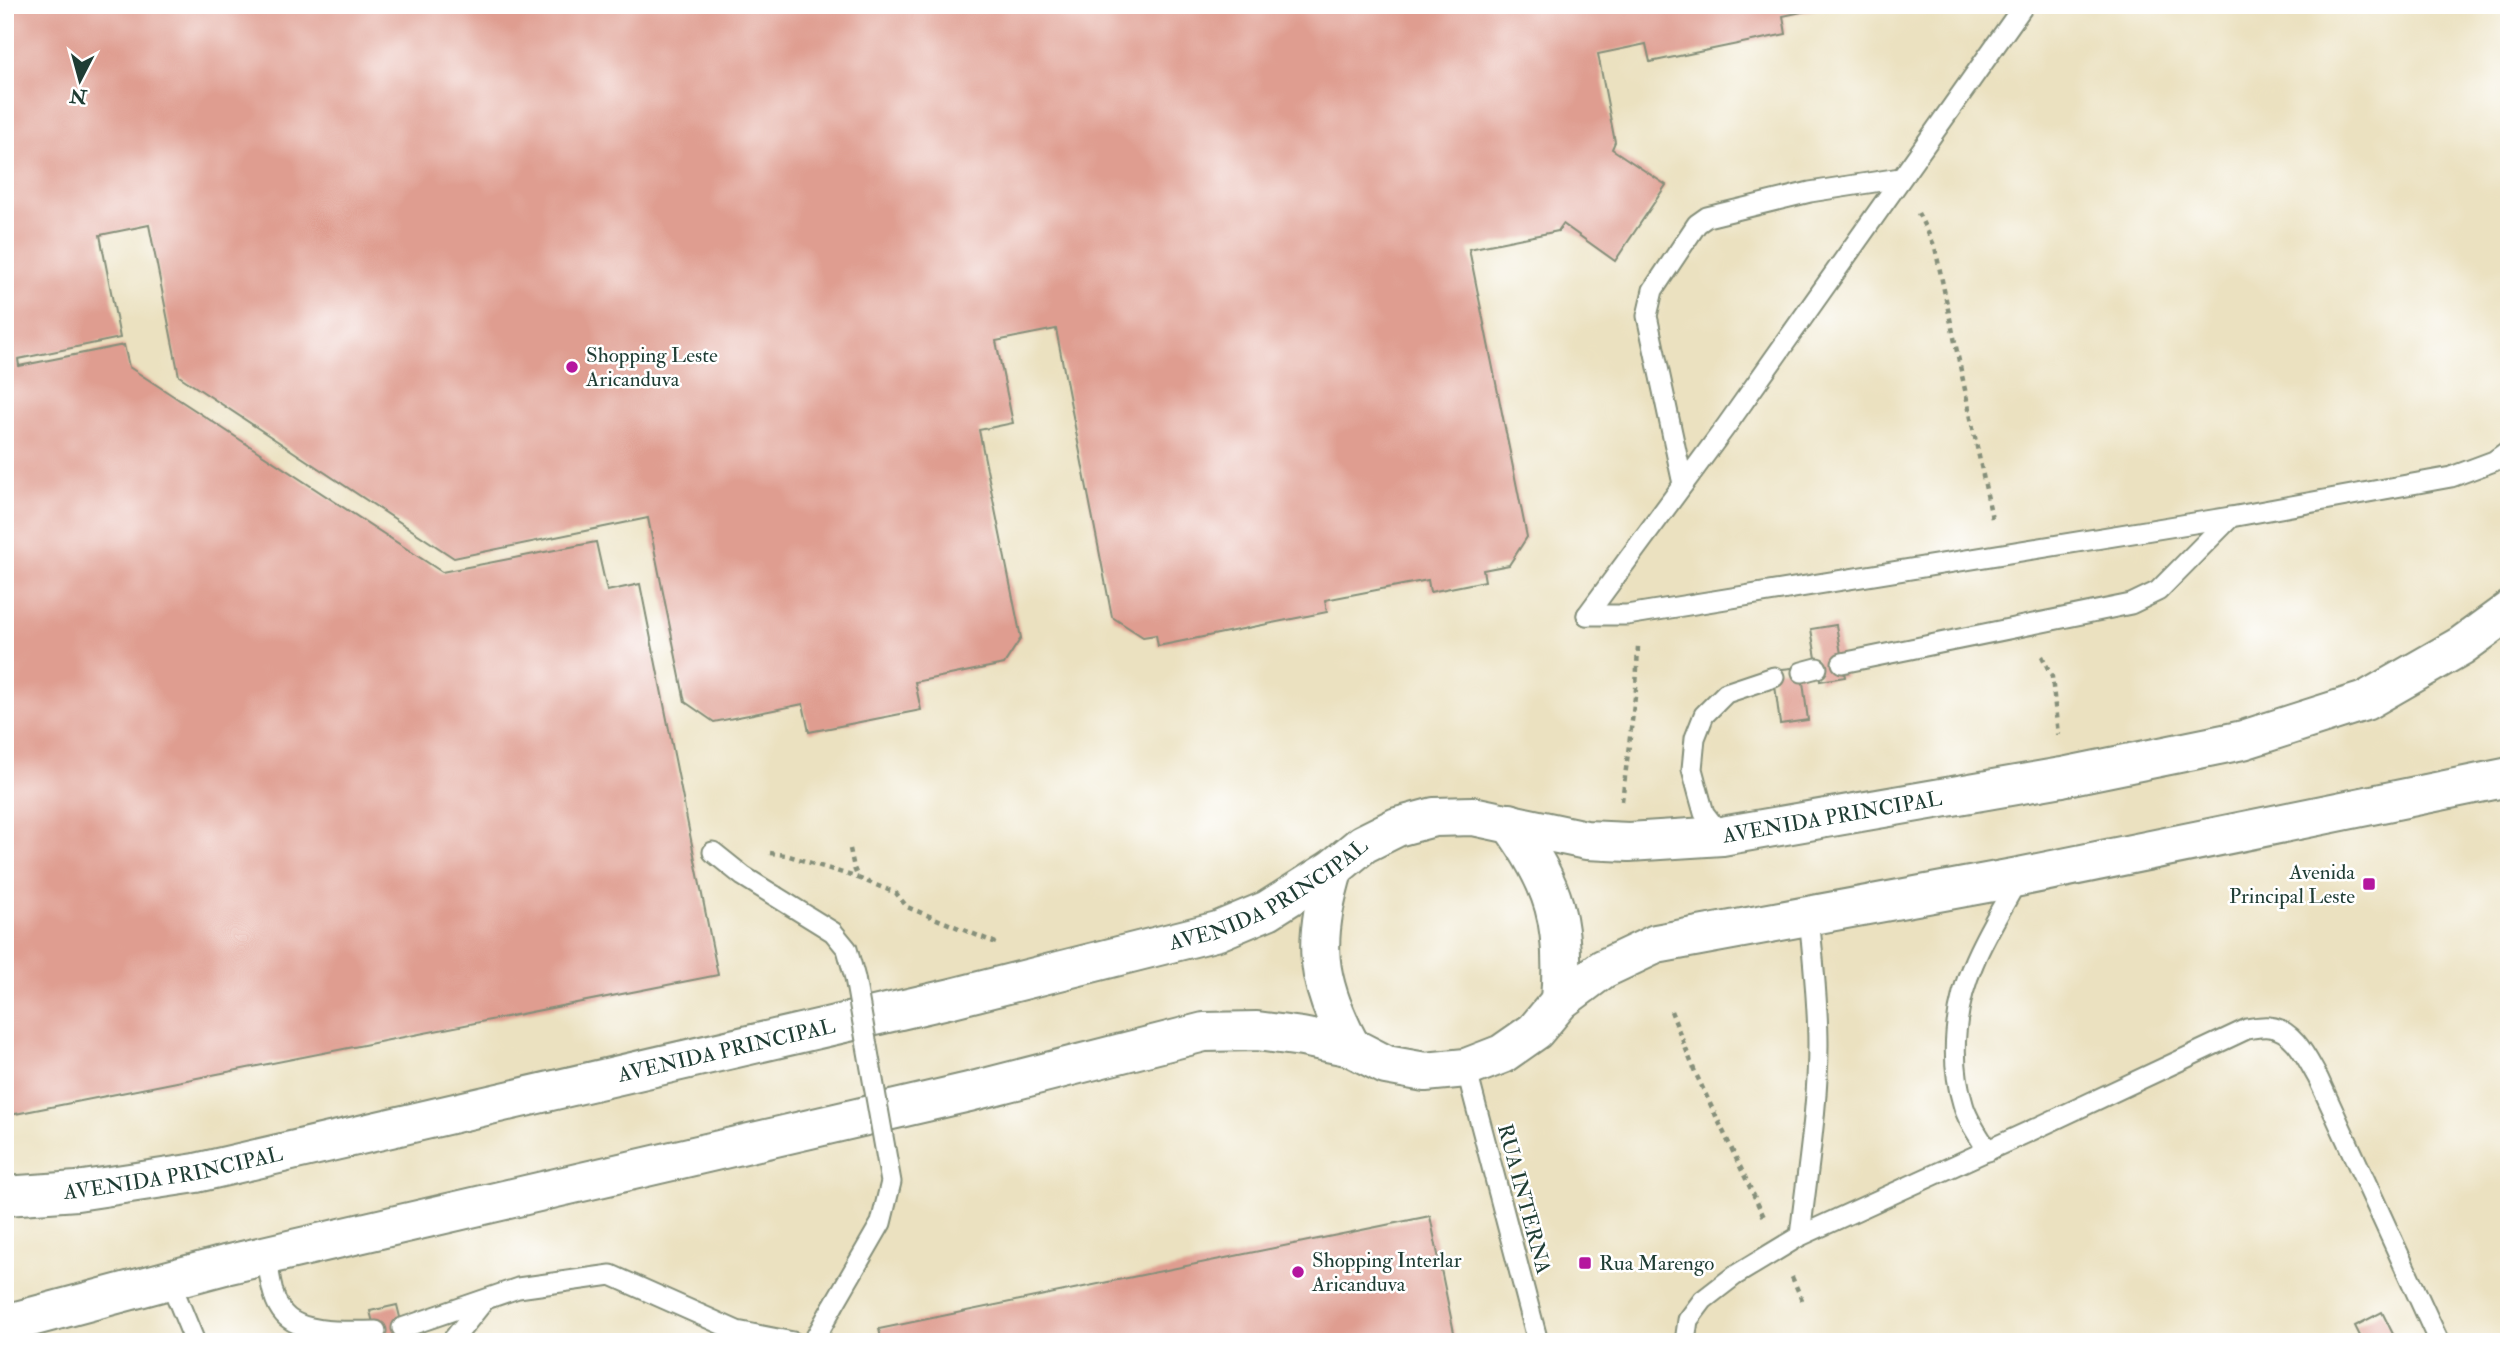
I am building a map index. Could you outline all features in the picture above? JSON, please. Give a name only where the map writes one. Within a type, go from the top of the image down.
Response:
[{"type":"street","name":"AVENIDA PRINCIPAL","points":[[5,1196],[77,1191],[196,1173],[952,998],[1218,931],[1268,910],[1334,868],[1363,844],[1398,827],[1434,817],[1473,816],[1586,840],[1629,842],[1721,836],[2062,777],[2242,740],[2365,701],[2461,646],[2509,611]]},
{"type":"street","points":[[5,1324],[266,1255],[969,1092],[1203,1032],[1257,1031],[1302,1037],[1351,1047],[1386,1065],[1425,1072],[1466,1068],[1503,1054],[1535,1031],[1560,1001],[1603,969],[1656,944],[2019,877],[2509,777]]},
{"type":"street","points":[[1510,823],[1532,854],[1549,888],[1559,925],[1563,963],[1560,1001]]},
{"type":"street","points":[[1334,868],[1323,904],[1319,941],[1323,978],[1333,1014],[1351,1047]]},
{"type":"lane","points":[[2024,5],[1587,615],[1627,615],[2231,517],[2451,477],[2494,461],[2509,450]]},
{"type":"lane","points":[[1682,484],[1647,316],[1653,290],[1697,225],[1707,217],[1810,192],[1900,178]]},
{"type":"lane","points":[[1842,663],[2131,604],[2158,591],[2231,517]]},
{"type":"lane","points":[[1721,836],[1704,813],[1692,769],[1695,738],[1704,715],[1726,694],[1774,677]]},
{"type":"lane","points":[[713,852],[743,876],[833,932],[846,949],[855,978],[891,1182],[881,1223],[813,1342]]},
{"type":"lane","points":[[1988,1151],[1963,1106],[1957,1078],[1955,1046],[1959,1007],[1974,962],[2019,877]]},
{"type":"lane","points":[[1800,1236],[1816,1094],[1818,1046],[1809,916]]},
{"type":"lane","points":[[1685,1342],[1688,1320],[1703,1300],[1734,1276],[1800,1236],[2247,1029],[2271,1027],[2286,1033],[2302,1051],[2318,1078],[2439,1342]]},
{"type":"lane","name":"RUA INTERNA","points":[[1466,1068],[1538,1342]]},
{"type":"lane","points":[[266,1255],[276,1301],[284,1315],[300,1325],[328,1331],[376,1331]]},
{"type":"lane","points":[[402,1328],[519,1288],[611,1275],[737,1331],[793,1342]]},
{"type":"lane","points":[[170,1281],[195,1342]]},
{"type":"lane","points":[[451,1342],[483,1302]]},
{"type":"path","points":[[1900,178],[1935,247],[1999,555]]},
{"type":"path","points":[[1621,812],[1636,689],[1639,612]]},
{"type":"path","points":[[2027,624],[2052,677],[2062,777]]},
{"type":"path","points":[[850,849],[858,877]]},
{"type":"path","points":[[743,876],[747,855],[760,851],[786,855],[858,877],[896,893],[907,907],[1001,946]]},
{"type":"path","points":[[1671,1011],[1695,1072],[1803,1302]]},
{"type":"building","name":"Shopping Leste Aricanduva","points":[[5,5],[1830,6],[1783,16],[1786,34],[1650,62],[1646,44],[1598,54],[1615,142],[1612,149],[1666,185],[1615,261],[1563,224],[1558,231],[1469,249],[1527,537],[1509,565],[1483,570],[1485,581],[1430,592],[1428,580],[1325,600],[1327,612],[1158,646],[1156,635],[1143,637],[1112,617],[1056,329],[996,341],[1013,423],[979,430],[1021,638],[1004,664],[915,682],[921,710],[809,732],[803,704],[714,722],[685,702],[648,518],[454,558],[179,376],[149,225],[100,235],[120,338],[18,359],[19,366],[124,345],[129,367],[442,572],[596,542],[607,591],[640,584],[718,975],[5,1116]]},
{"type":"building","points":[[1836,625],[1845,677],[1820,681],[1811,629]]},
{"type":"building","points":[[1801,667],[1808,720],[1780,724],[1773,670]]},
{"type":"building","name":"Shopping Interlar Aricanduva","points":[[1430,1216],[1456,1342],[882,1342],[879,1329]]},
{"type":"building","points":[[397,1305],[406,1342],[378,1342],[370,1311]]},
{"type":"building","points":[[2382,1312],[2397,1342],[2363,1342],[2355,1326]]},
{"type":"place","name":"Shopping Leste Aricanduva","points":[[572,367]]},
{"type":"place","name":"Avenida Principal Leste","points":[[2369,884]]},
{"type":"place","name":"Rua Marengo","points":[[1585,1263]]},
{"type":"place","name":"Shopping Interlar Aricanduva","points":[[1298,1272]]}]
